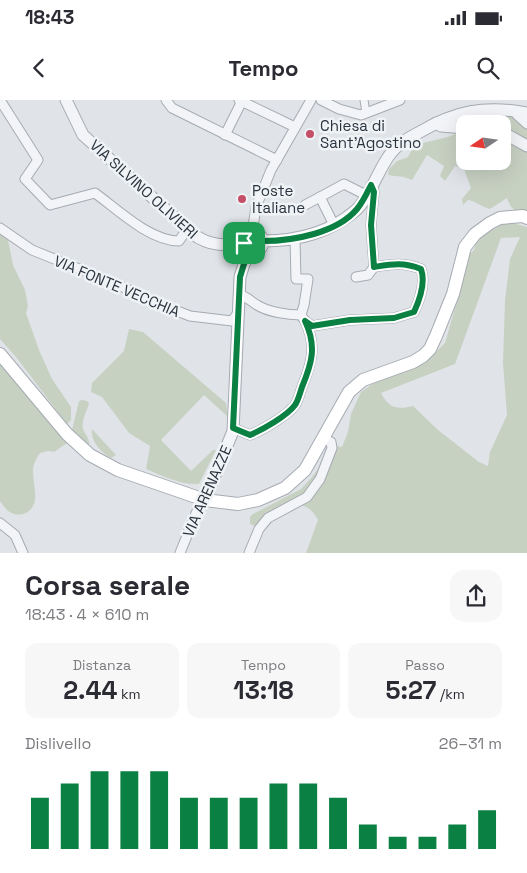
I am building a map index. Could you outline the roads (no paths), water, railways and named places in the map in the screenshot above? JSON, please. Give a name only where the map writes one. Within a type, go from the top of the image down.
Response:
[{"type":"main road","points":[[0,354],[58,423],[78,445],[94,458],[118,470],[205,500],[238,504],[258,500],[285,488],[305,470],[349,392],[357,383],[413,362],[430,349],[453,294],[465,247],[474,234],[490,222],[500,218],[512,216],[527,218]]},
{"type":"street","points":[[0,100],[38,160],[25,179],[50,205],[95,193],[133,221],[162,239],[179,241],[187,229]]},
{"type":"street","name":"VIA SILVINO OLIVIERI","points":[[66,100],[83,135],[200,240],[212,244],[248,247]]},
{"type":"street","points":[[166,100],[172,108],[277,160]]},
{"type":"street","points":[[225,135],[241,100],[294,128]]},
{"type":"street","points":[[252,233],[254,212],[262,193],[277,160],[311,100]]},
{"type":"street","points":[[321,100],[339,109],[361,115],[400,100]]},
{"type":"street","points":[[364,100],[366,114]]},
{"type":"street","points":[[263,241],[295,239],[325,230],[334,225],[356,210],[390,154],[397,147],[451,116],[472,110],[507,109],[521,112],[517,115],[527,124]]},
{"type":"street","points":[[436,123],[441,126],[456,127]]},
{"type":"street","points":[[511,137],[527,146]]},
{"type":"street","points":[[305,205],[344,184],[374,192],[371,225],[374,267],[368,275],[356,277]]},
{"type":"street","points":[[320,197],[334,225]]},
{"type":"street","name":"VIA FONTE VECCHIA","points":[[0,228],[32,250],[190,316],[232,321],[239,313]]},
{"type":"street","points":[[252,233],[260,236],[263,241]]},
{"type":"street","points":[[252,233],[247,236],[248,247],[260,250],[263,241]]},
{"type":"street","points":[[233,428],[250,435],[261,431],[295,405],[310,367],[313,345],[310,332],[303,318],[308,279],[296,279],[295,239]]},
{"type":"street","name":"VIA ARENAZZE","points":[[180,553],[200,506],[205,500],[233,428],[239,295],[242,270],[248,247]]},
{"type":"street","points":[[239,295],[245,296],[258,306],[303,318],[312,326],[350,320],[394,318],[414,312],[424,278],[421,269],[408,264],[374,267]]},
{"type":"street","points":[[249,553],[259,529],[268,518],[307,497],[320,479],[332,448],[331,442],[323,438]]},
{"type":"street","points":[[0,523],[15,536],[24,553]]},
{"type":"place","name":"Chiesa di Sant'Agostino","points":[[310,134]]},
{"type":"place","name":"Poste Italiane","points":[[242,199]]}]
